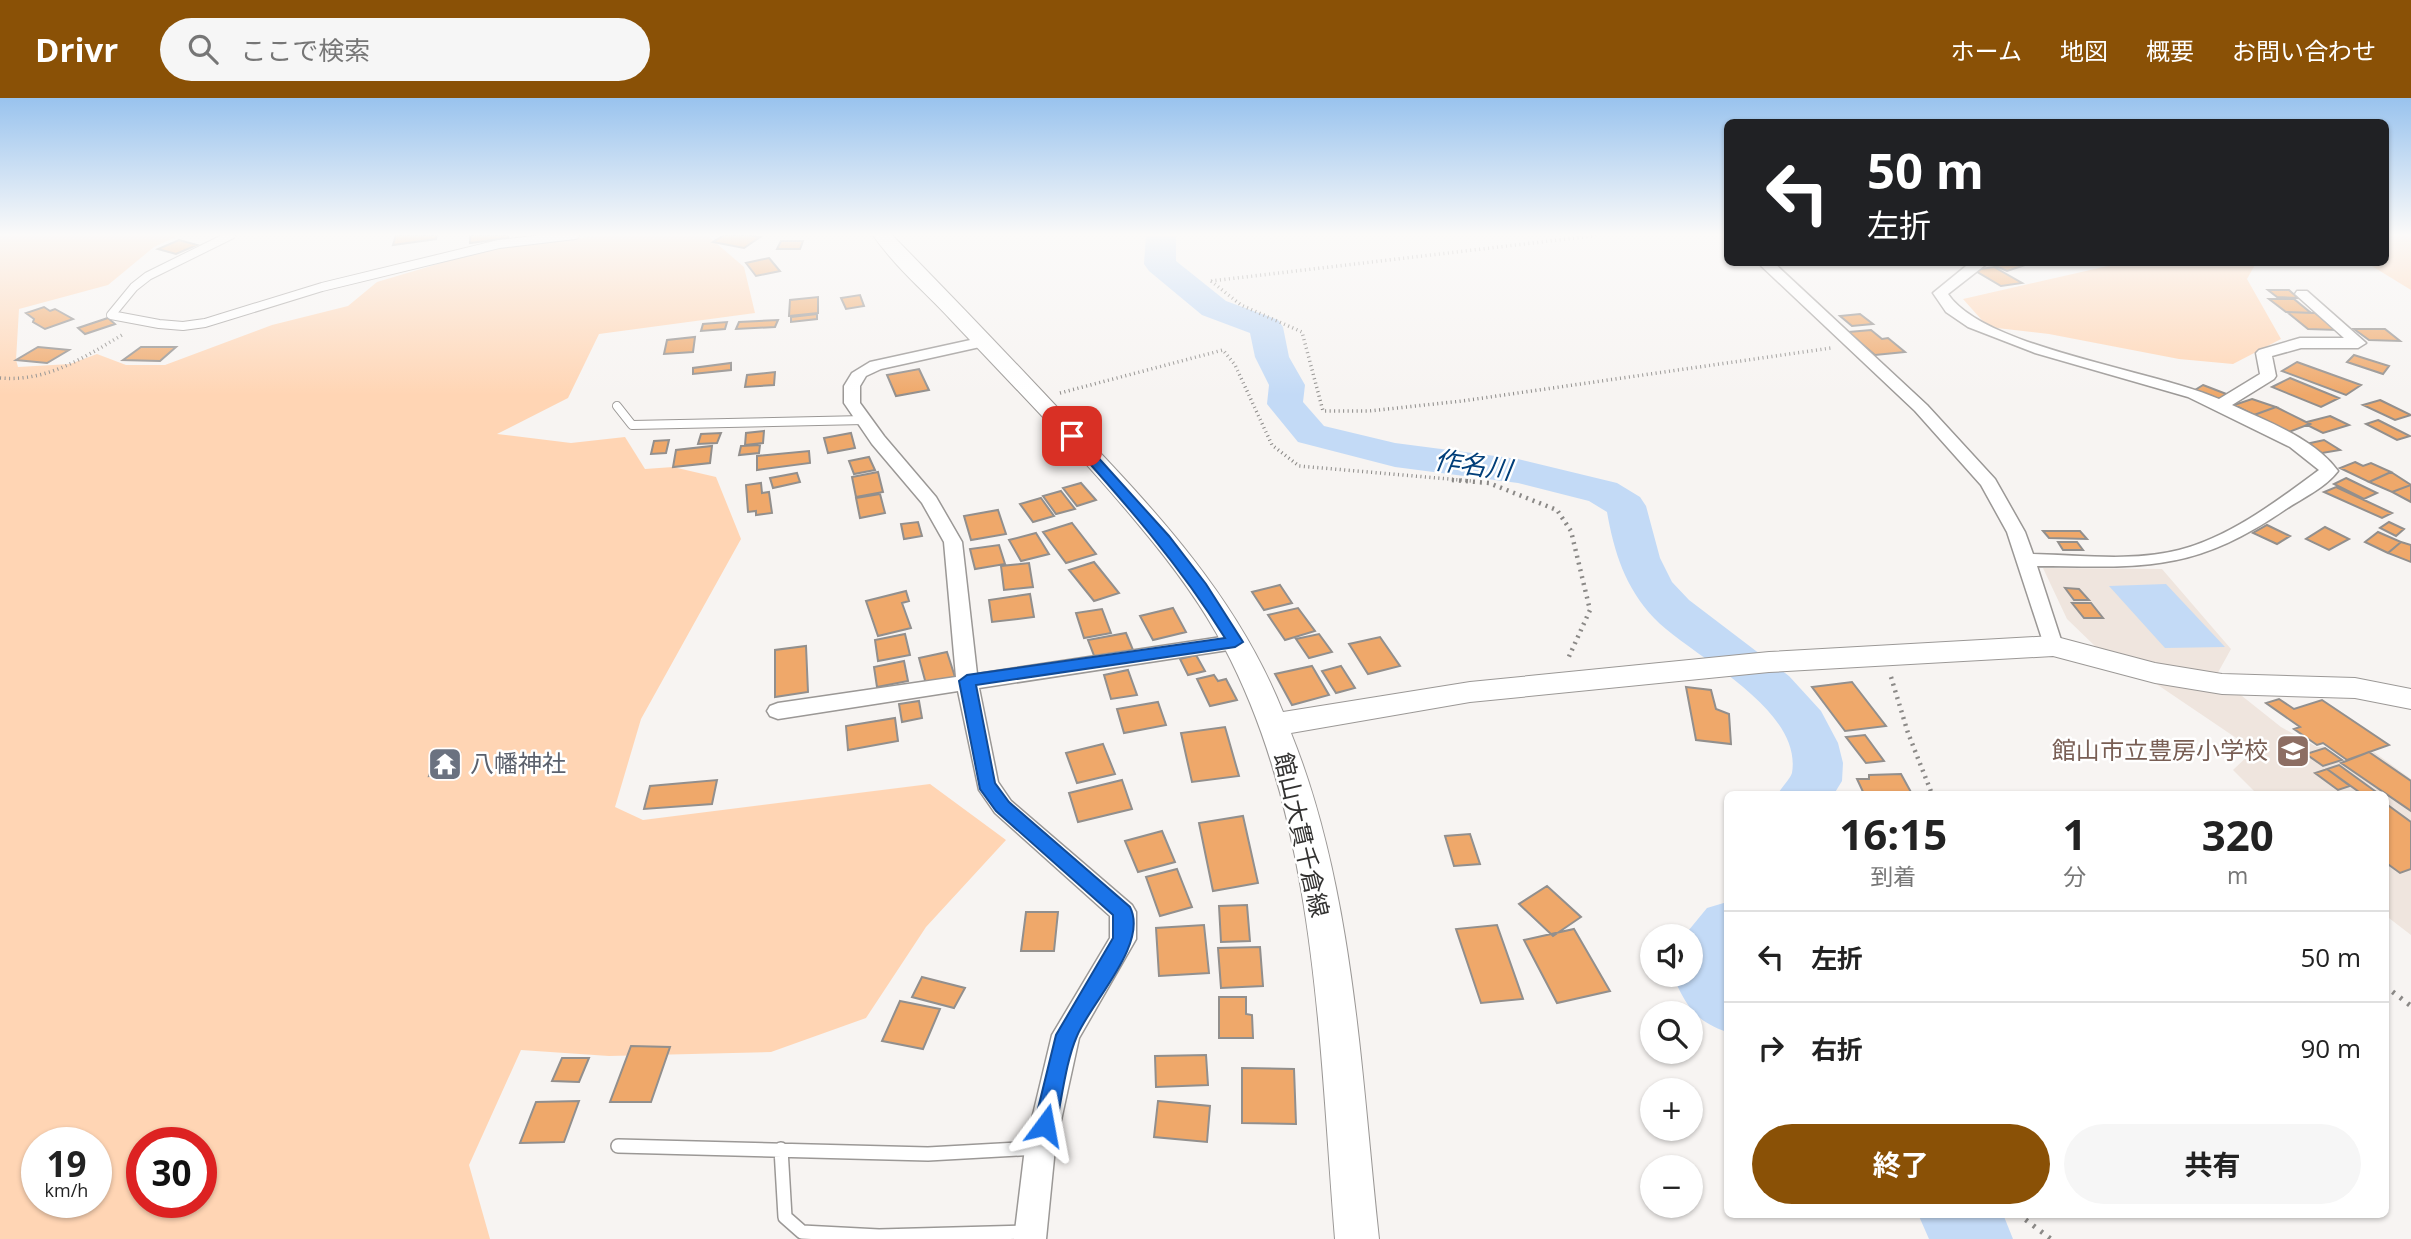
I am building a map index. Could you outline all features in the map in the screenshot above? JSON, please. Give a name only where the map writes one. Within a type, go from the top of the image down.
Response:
[{"type":"main road","name":"館山大貫千倉線","points":[[933,288],[1164,539],[1201,588],[1235,642],[1273,725],[1296,792],[1327,946],[1357,1239]]},
{"type":"main road","points":[[1273,725],[1470,692],[1769,663],[2053,646],[2155,673],[2208,682],[2355,688],[2411,699]]},
{"type":"street","points":[[1793,288],[1948,435],[1989,483],[2010,518],[2027,560],[2053,646]]},
{"type":"street","points":[[1946,288],[1940,293],[1942,303],[1956,315],[1998,336],[2167,384],[2220,405],[2305,449],[2324,463],[2329,471],[2268,515],[2202,548],[2164,559],[2027,560]]},
{"type":"street","points":[[2220,405],[2268,376],[2264,353],[2300,343],[2358,343],[2302,294]]},
{"type":"street","points":[[984,342],[876,365],[860,373],[852,386],[852,403],[930,501],[953,542],[967,681],[986,784],[1003,807],[1123,912],[1123,939],[1066,1035],[1040,1148],[1030,1236]]},
{"type":"street","points":[[778,711],[1235,642]]},
{"type":"lane","points":[[133,288],[111,314],[144,322],[183,326],[205,323],[318,288]]},
{"type":"lane","points":[[617,405],[632,425],[864,420]]},
{"type":"lane","points":[[618,1146],[928,1154],[1040,1148]]},
{"type":"lane","points":[[781,1149],[785,1217],[802,1232],[880,1236],[1030,1236]]},
{"type":"path","points":[[1216,288],[1239,303],[1302,332],[1323,411],[1369,411],[1462,401],[1854,345]]},
{"type":"path","points":[[0,378],[27,379],[58,371],[144,322]]},
{"type":"path","points":[[1038,400],[1223,350],[1235,365],[1272,445],[1298,466],[1489,482],[1557,510],[1572,531],[1590,610],[1556,684]]},
{"type":"path","points":[[1884,655],[1908,733],[1931,791]]},
{"type":"path","points":[[2389,989],[2411,1006]]},
{"type":"path","points":[[2023,1218],[2050,1239]]},
{"type":"shaded area","points":[[0,288],[96,288],[19,309],[16,360],[18,367],[70,364],[97,354],[126,365],[165,365],[272,325],[348,306],[369,288],[749,288],[755,313],[599,334],[568,398],[497,434],[571,443],[625,437],[645,469],[673,467],[716,477],[741,539],[641,719],[615,807],[643,820],[930,784],[1006,840],[926,927],[866,1018],[771,1052],[609,1056],[521,1050],[469,1165],[490,1239],[0,1239]]},
{"type":"shaded area","points":[[2010,288],[2252,288],[2281,339],[2233,364],[2179,359],[2049,334],[1988,327],[1963,299]]},
{"type":"shaded area","name":"館山市立豊房小学校","points":[[2043,568],[2162,569],[2231,649],[2210,687],[2237,692],[2281,727],[2317,747],[2323,746],[2345,761],[2374,752],[2411,779],[2411,935],[2389,918],[2389,791],[2254,791],[2233,770],[2254,750],[2146,677],[2126,658],[2096,647],[2067,619]]},
{"type":"water","points":[[2166,584],[2225,647],[2165,648],[2109,586]]},
{"type":"building","points":[[2268,290],[2289,290],[2298,298],[2277,297]]},
{"type":"building","points":[[860,295],[864,306],[846,309],[841,298]]},
{"type":"building","points":[[818,297],[818,313],[789,316],[790,300]]},
{"type":"building","points":[[2269,299],[2294,299],[2311,313],[2286,312]]},
{"type":"building","points":[[44,307],[50,311],[55,309],[73,319],[45,329],[33,322],[34,319],[26,313]]},
{"type":"building","points":[[2287,312],[2315,313],[2336,330],[2308,329]]},
{"type":"building","points":[[817,314],[817,319],[791,322],[791,317]]},
{"type":"building","points":[[1860,314],[1873,324],[1852,326],[1840,316]]},
{"type":"building","points":[[108,318],[115,324],[85,334],[78,328]]},
{"type":"building","points":[[778,320],[775,327],[736,329],[739,322]]},
{"type":"building","points":[[727,322],[725,329],[701,331],[703,324]]},
{"type":"building","points":[[2354,329],[2385,329],[2400,341],[2369,340]]},
{"type":"building","points":[[1871,330],[1882,339],[1888,338],[1905,352],[1875,355],[1848,332]]},
{"type":"building","points":[[695,337],[693,352],[664,354],[667,340]]},
{"type":"building","points":[[38,347],[69,350],[47,363],[16,360]]},
{"type":"building","points":[[141,347],[176,347],[160,361],[123,360]]},
{"type":"building","points":[[2354,355],[2389,366],[2383,374],[2347,362]]},
{"type":"building","points":[[2297,362],[2361,385],[2346,395],[2282,371]]},
{"type":"building","points":[[731,363],[731,370],[693,374],[693,368]]},
{"type":"building","points":[[919,369],[929,390],[896,396],[887,375]]},
{"type":"building","points":[[775,372],[774,385],[745,387],[747,375]]},
{"type":"building","points":[[2290,378],[2339,398],[2321,407],[2272,387]]},
{"type":"building","points":[[2203,385],[2229,395],[2221,400],[2195,390]]},
{"type":"building","points":[[2252,399],[2276,407],[2254,415],[2234,405]]},
{"type":"building","points":[[2380,400],[2411,415],[2395,420],[2363,405]]},
{"type":"building","points":[[2276,407],[2310,424],[2289,432],[2254,415]]},
{"type":"building","points":[[2330,416],[2349,425],[2323,433],[2307,425],[2310,424],[2307,422]]},
{"type":"building","points":[[2378,420],[2410,436],[2397,440],[2366,424]]},
{"type":"building","points":[[764,431],[763,443],[745,445],[746,433]]},
{"type":"building","points":[[721,433],[717,443],[698,444],[701,434]]},
{"type":"building","points":[[851,433],[855,448],[828,453],[824,438]]},
{"type":"building","points":[[669,440],[666,453],[651,454],[654,441]]},
{"type":"building","points":[[2324,440],[2340,450],[2322,453],[2306,444]]},
{"type":"building","points":[[760,445],[759,453],[739,455],[741,446]]},
{"type":"building","points":[[712,446],[710,463],[673,467],[676,450]]},
{"type":"building","points":[[809,451],[810,463],[757,470],[757,456]]},
{"type":"building","points":[[869,457],[875,470],[854,474],[849,461]]},
{"type":"building","points":[[2355,462],[2363,466],[2371,463],[2391,472],[2369,482],[2340,468]]},
{"type":"building","points":[[878,472],[883,492],[856,497],[852,477]]},
{"type":"building","points":[[2391,472],[2411,485],[2392,492],[2369,482]]},
{"type":"building","points":[[797,473],[800,482],[773,488],[770,478]]},
{"type":"building","points":[[2346,478],[2377,493],[2364,499],[2334,484]]},
{"type":"building","points":[[761,483],[762,493],[769,492],[772,513],[756,515],[756,511],[748,512],[746,485]]},
{"type":"building","points":[[1081,483],[1096,500],[1077,506],[1063,488]]},
{"type":"building","points":[[2411,485],[2411,502],[2392,492]]},
{"type":"building","points":[[2336,487],[2392,513],[2382,518],[2324,492]]},
{"type":"building","points":[[1061,491],[1075,509],[1056,514],[1043,496]]},
{"type":"building","points":[[880,494],[885,513],[860,518],[856,498]]},
{"type":"building","points":[[1041,498],[1054,516],[1033,522],[1020,504]]},
{"type":"building","points":[[998,510],[1006,534],[971,540],[964,516]]},
{"type":"building","points":[[918,522],[922,536],[904,539],[901,524]]},
{"type":"building","points":[[2389,522],[2404,529],[2396,536],[2380,528]]},
{"type":"building","points":[[1072,523],[1096,554],[1066,563],[1043,532]]},
{"type":"building","points":[[2267,525],[2290,536],[2277,544],[2253,533]]},
{"type":"building","points":[[2325,527],[2349,539],[2329,550],[2306,539]]},
{"type":"building","points":[[2043,531],[2080,531],[2087,539],[2049,538]]},
{"type":"building","points":[[2378,532],[2401,542],[2388,553],[2365,542]]},
{"type":"building","points":[[1036,533],[1049,554],[1021,561],[1009,540]]},
{"type":"building","points":[[2058,542],[2077,542],[2083,550],[2063,550]]},
{"type":"building","points":[[2401,542],[2411,545],[2411,562],[2388,553]]},
{"type":"building","points":[[999,545],[1005,564],[975,569],[970,549]]},
{"type":"building","points":[[1094,562],[1119,593],[1094,601],[1069,570]]},
{"type":"building","points":[[1029,563],[1033,587],[1004,590],[1001,566]]},
{"type":"building","points":[[1280,585],[1292,603],[1264,610],[1252,592]]},
{"type":"building","points":[[2065,588],[2079,589],[2089,600],[2074,600]]},
{"type":"building","points":[[906,591],[909,601],[902,603],[911,628],[878,636],[866,601]]},
{"type":"building","points":[[1030,594],[1034,617],[992,622],[989,600]]},
{"type":"building","points":[[2072,603],[2091,603],[2103,618],[2084,618]]},
{"type":"building","points":[[1173,608],[1186,632],[1153,640],[1140,616]]},
{"type":"building","points":[[1298,608],[1315,631],[1285,640],[1268,615]]},
{"type":"building","points":[[1102,609],[1111,633],[1084,638],[1076,613]]},
{"type":"building","points":[[1126,633],[1133,650],[1095,658],[1088,640]]},
{"type":"building","points":[[905,634],[910,655],[878,661],[875,640]]},
{"type":"building","points":[[1319,634],[1332,652],[1309,658],[1296,639]]},
{"type":"building","points":[[1380,637],[1400,666],[1368,674],[1349,644]]},
{"type":"building","points":[[806,646],[808,692],[775,697],[775,650]]},
{"type":"building","points":[[947,652],[955,677],[926,684],[919,658]]},
{"type":"building","points":[[1196,655],[1205,671],[1188,675],[1180,659]]},
{"type":"building","points":[[904,661],[908,681],[877,687],[874,667]]},
{"type":"building","points":[[1312,666],[1329,695],[1292,705],[1275,674]]},
{"type":"building","points":[[1341,666],[1355,688],[1336,693],[1322,671]]},
{"type":"building","points":[[1128,670],[1137,695],[1111,699],[1104,675]]},
{"type":"building","points":[[1214,675],[1218,681],[1226,679],[1237,700],[1210,706],[1197,679]]},
{"type":"building","points":[[1852,682],[1886,726],[1845,731],[1812,687]]},
{"type":"building","points":[[1686,687],[1711,690],[1716,709],[1729,714],[1731,744],[1696,740]]},
{"type":"building","points":[[2279,699],[2294,709],[2322,700],[2389,745],[2347,760],[2323,743],[2317,745],[2294,729],[2300,727],[2266,703]]},
{"type":"building","points":[[919,701],[922,718],[902,722],[899,704]]},
{"type":"building","points":[[1158,702],[1166,725],[1124,733],[1117,709]]},
{"type":"building","points":[[895,718],[898,741],[848,750],[846,726]]},
{"type":"building","points":[[1225,727],[1239,776],[1192,782],[1181,733]]},
{"type":"building","points":[[1865,735],[1884,761],[1866,763],[1846,737]]},
{"type":"building","points":[[1103,744],[1115,774],[1077,783],[1066,753]]},
{"type":"building","points":[[2325,748],[2342,760],[2323,766],[2306,754]]},
{"type":"building","points":[[2369,752],[2411,781],[2411,811],[2389,796],[2389,791],[2382,791],[2341,763]]},
{"type":"building","name":"八幡神社","points":[[460,753],[454,773],[429,776],[436,756]]},
{"type":"building","points":[[2339,765],[2375,791],[2358,791],[2327,769]]},
{"type":"building","points":[[2327,769],[2350,786],[2338,790],[2315,773]]},
{"type":"building","points":[[1901,774],[1910,791],[1863,791],[1857,779],[1869,779],[1869,775]]},
{"type":"building","points":[[717,780],[712,804],[644,809],[650,786]]},
{"type":"building","points":[[1122,780],[1132,809],[1078,822],[1069,793]]},
{"type":"building","points":[[2389,806],[2411,822],[2411,869],[2400,873],[2389,865]]},
{"type":"building","points":[[1243,816],[1258,883],[1213,891],[1199,823]]},
{"type":"building","points":[[1162,831],[1175,862],[1138,872],[1125,841]]},
{"type":"building","points":[[1470,834],[1480,864],[1454,866],[1445,836]]},
{"type":"building","points":[[1177,869],[1192,907],[1160,916],[1146,877]]},
{"type":"building","points":[[1547,886],[1581,917],[1553,936],[1519,904]]},
{"type":"building","points":[[1247,905],[1250,941],[1221,942],[1219,906]]},
{"type":"building","points":[[1026,912],[1058,912],[1054,951],[1021,951]]},
{"type":"building","points":[[1204,925],[1209,973],[1159,976],[1156,928]]},
{"type":"building","points":[[1497,925],[1523,999],[1481,1003],[1456,929]]},
{"type":"building","points":[[1574,929],[1610,991],[1557,1003],[1524,940]]},
{"type":"building","points":[[1260,947],[1263,986],[1221,988],[1218,948]]},
{"type":"building","points":[[922,977],[965,988],[954,1008],[912,997]]},
{"type":"building","points":[[1219,997],[1246,997],[1246,1014],[1252,1015],[1253,1038],[1219,1038]]},
{"type":"building","points":[[900,1001],[940,1009],[923,1049],[882,1041]]},
{"type":"building","points":[[631,1046],[670,1047],[651,1102],[610,1102]]},
{"type":"building","points":[[1206,1055],[1208,1085],[1156,1087],[1155,1056]]},
{"type":"building","points":[[562,1058],[589,1058],[579,1082],[552,1081]]},
{"type":"building","points":[[1242,1068],[1294,1069],[1296,1124],[1242,1123]]},
{"type":"building","points":[[579,1101],[564,1142],[520,1143],[536,1102]]},
{"type":"building","points":[[1158,1101],[1210,1106],[1207,1142],[1154,1137]]},
{"type":"waterway","name":"作名川","points":[[1190,288],[1214,308],[1266,327],[1272,357],[1287,385],[1285,404],[1311,434],[1395,455],[1518,471],[1603,492],[1626,506],[1638,558],[1656,591],[1673,611],[1772,687],[1803,723],[1813,743],[1817,763],[1817,777],[1808,791]]},
{"type":"waterway","points":[[1724,929],[1706,951],[1698,968],[1709,989],[1724,1003]]},
{"type":"waterway","points":[[1956,1218],[1978,1239]]},
{"type":"place","name":"館山市立豊房小学校","points":[[2293,751]]},
{"type":"place","name":"八幡神社","points":[[445,764]]},
{"type":"route","points":[[1045,1125],[1066,1035],[1123,939],[1123,912],[1003,807],[986,784],[967,681],[1235,642],[1201,588],[1164,539],[1072,436]]}]
